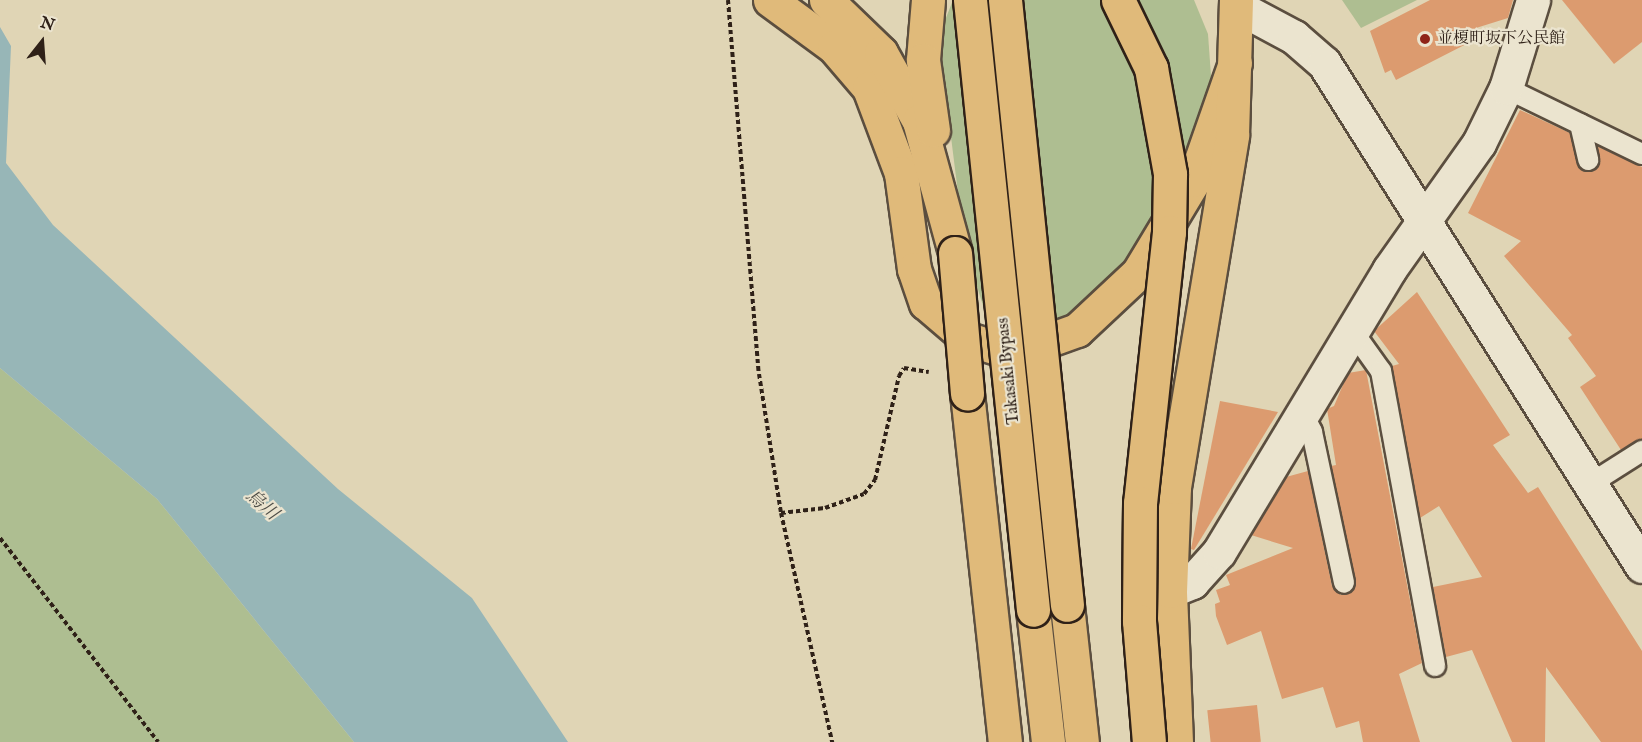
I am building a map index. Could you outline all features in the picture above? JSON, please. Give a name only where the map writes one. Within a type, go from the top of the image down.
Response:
[{"type":"highway","points":[[770,0],[834,46],[869,88],[901,173],[914,269],[926,303],[968,339],[1013,353],[1077,330],[1138,273],[1194,180],[1235,63]]},
{"type":"highway","points":[[826,0],[881,53],[919,121],[938,177]]},
{"type":"highway","points":[[928,0],[923,60],[938,177],[955,253],[955,384],[1005,742]]},
{"type":"highway","name":"Takasaki Bypass","points":[[970,0],[1048,742]]},
{"type":"highway","name":"Takasaki Bypass","points":[[1005,0],[1082,742]]},
{"type":"highway","points":[[1118,0],[1151,68],[1170,174],[1169,232],[1140,503],[1140,621],[1149,742]]},
{"type":"highway","points":[[1176,742],[1170,591],[1174,488],[1223,206],[1235,63],[1233,2]]},
{"type":"street","points":[[1170,591],[1192,582],[1219,552],[1300,409],[1351,329],[1479,143],[1506,88],[1533,0]]},
{"type":"street","points":[[1233,2],[1294,37],[1324,63],[1427,218],[1642,566]]},
{"type":"lane","points":[[1506,88],[1642,154]]},
{"type":"lane","points":[[1580,124],[1588,160]]},
{"type":"lane","points":[[1351,329],[1380,371],[1435,666]]},
{"type":"lane","points":[[1300,409],[1312,432],[1344,583]]},
{"type":"lane","points":[[1590,484],[1642,451]]},
{"type":"path","points":[[728,0],[759,374],[781,513],[832,742]]},
{"type":"path","points":[[781,513],[850,502],[864,494],[875,480],[899,376],[904,368],[955,384]]},
{"type":"path","points":[[0,538],[158,742]]},
{"type":"green space","points":[[953,0],[1194,0],[1208,34],[1211,76],[1204,124],[1135,255],[1078,314],[1021,334],[990,328],[965,248],[940,50],[940,33]]},
{"type":"green space","points":[[1342,0],[1417,0],[1361,28]]},
{"type":"green space","points":[[0,368],[157,499],[354,742],[0,742]]},
{"type":"water","name":"烏川","points":[[0,27],[11,46],[6,163],[53,225],[338,489],[472,598],[568,742],[354,742],[157,499],[0,368]]},
{"type":"building","name":"並榎町坂下公民館","points":[[1430,0],[1513,0],[1508,18],[1476,28],[1480,37],[1396,80],[1391,70],[1385,73],[1370,31]]},
{"type":"building","points":[[1562,0],[1642,0],[1642,42],[1614,64]]},
{"type":"building","points":[[1520,110],[1570,133],[1584,171],[1599,164],[1597,146],[1642,167],[1642,439],[1621,450],[1580,387],[1596,376],[1568,338],[1572,335],[1504,256],[1521,241],[1468,213]]},
{"type":"building","points":[[1417,292],[1510,435],[1493,445],[1528,493],[1538,487],[1642,651],[1642,742],[1601,742],[1546,667],[1545,742],[1512,742],[1472,650],[1446,657],[1433,587],[1482,577],[1439,506],[1420,518],[1392,366],[1399,364],[1374,331]]},
{"type":"building","points":[[1366,370],[1422,663],[1399,674],[1420,742],[1363,742],[1359,721],[1336,728],[1323,687],[1282,699],[1261,631],[1227,645],[1216,616],[1215,604],[1220,602],[1216,590],[1230,585],[1226,575],[1293,548],[1251,535],[1286,477],[1308,471],[1332,586],[1341,595],[1355,587],[1331,466],[1336,465],[1327,409],[1334,406],[1348,373]]},
{"type":"building","points":[[1220,401],[1278,412],[1194,550],[1191,549]]},
{"type":"building","points":[[1257,705],[1261,742],[1211,742],[1207,710]]},
{"type":"place","name":"並榎町坂下公民館","points":[[1425,39]]}]
